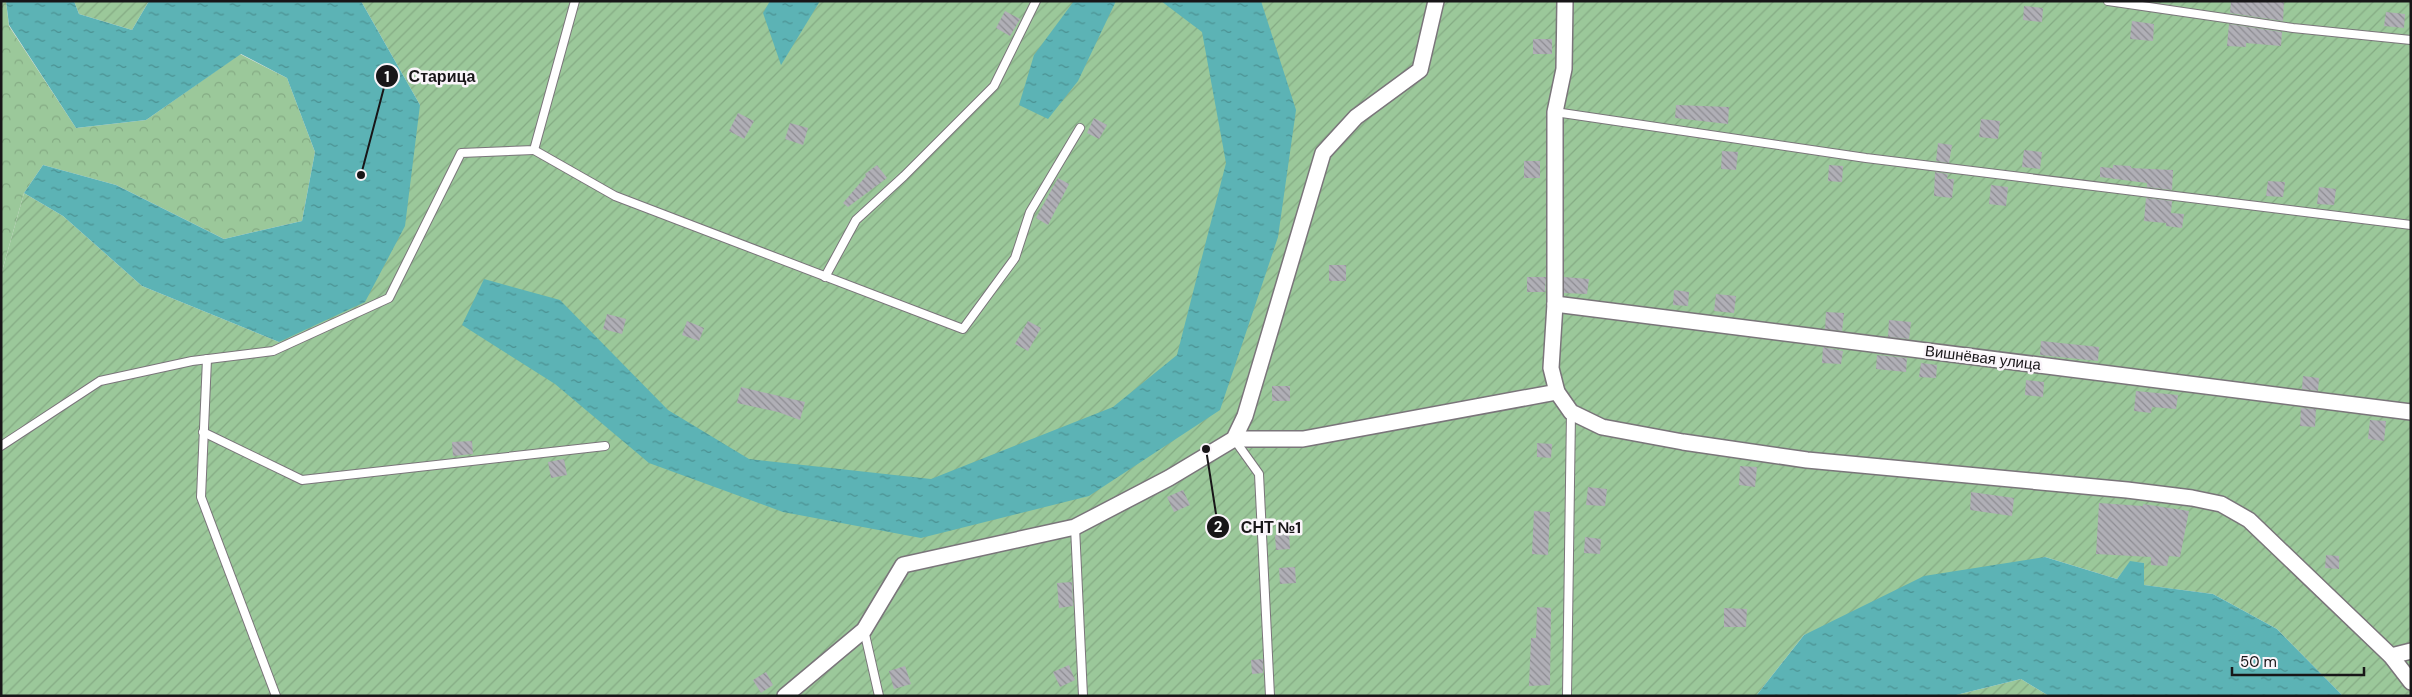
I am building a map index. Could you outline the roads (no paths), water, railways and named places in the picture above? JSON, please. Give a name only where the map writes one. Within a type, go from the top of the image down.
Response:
[{"type":"street","points":[[1234,439],[1245,416],[1323,153],[1356,118],[1420,70],[1436,1]]},
{"type":"street","points":[[1565,1],[1564,69],[1555,112],[1556,304],[1551,368],[1557,392],[1571,412],[1602,427],[1683,442],[1807,460],[2127,490],[2221,504],[2249,520],[2391,656],[2411,682]]},
{"type":"street","name":"Вишнёвая улица","points":[[1556,304],[2411,412]]},
{"type":"street","points":[[785,696],[864,630],[903,565],[1075,527],[1169,478],[1234,439],[1303,439],[1557,392]]},
{"type":"street","points":[[2391,656],[2411,651]]},
{"type":"lane","points":[[534,150],[575,1]]},
{"type":"lane","points":[[825,277],[856,220],[904,176],[994,86],[1036,1]]},
{"type":"lane","points":[[2108,1],[2293,28],[2411,40]]},
{"type":"lane","points":[[1555,112],[1866,158],[2411,225]]},
{"type":"lane","points":[[1,446],[100,382],[207,359],[273,351],[389,298],[461,153],[534,150],[615,196],[963,329],[1015,258],[1030,212],[1080,128]]},
{"type":"lane","points":[[207,359],[200,498],[276,696]]},
{"type":"lane","points":[[1567,696],[1571,412]]},
{"type":"lane","points":[[203,432],[302,480],[605,446]]},
{"type":"lane","points":[[1234,439],[1259,474],[1270,696]]},
{"type":"lane","points":[[1075,527],[1083,696]]},
{"type":"lane","points":[[864,630],[879,696]]},
{"type":"water","points":[[6,1],[74,1],[79,14],[132,30],[149,1],[361,1],[420,105],[405,226],[365,302],[279,342],[142,286],[63,216],[24,193],[43,165],[116,185],[224,239],[302,221],[315,152],[287,78],[241,54],[146,120],[76,128],[9,25]]},
{"type":"water","points":[[770,1],[820,1],[781,65],[763,13]]},
{"type":"water","points":[[1074,1],[1116,1],[1078,81],[1048,119],[1019,105],[1034,55]]},
{"type":"water","points":[[1161,1],[1261,1],[1296,110],[1278,237],[1220,410],[1089,496],[921,538],[783,512],[649,463],[555,384],[462,325],[484,279],[560,300],[668,410],[749,459],[931,479],[1113,407],[1177,355],[1226,163],[1202,32]]},
{"type":"water","points":[[2045,557],[2117,579],[2130,561],[2144,563],[2144,585],[2213,594],[2277,629],[2343,696],[2049,696],[2021,679],[1952,696],[1756,696],[1804,635],[1924,576]]},
{"type":"place","name":"Старица","points":[[361,175]]},
{"type":"place","name":"СНТ №1","points":[[1206,449]]}]
